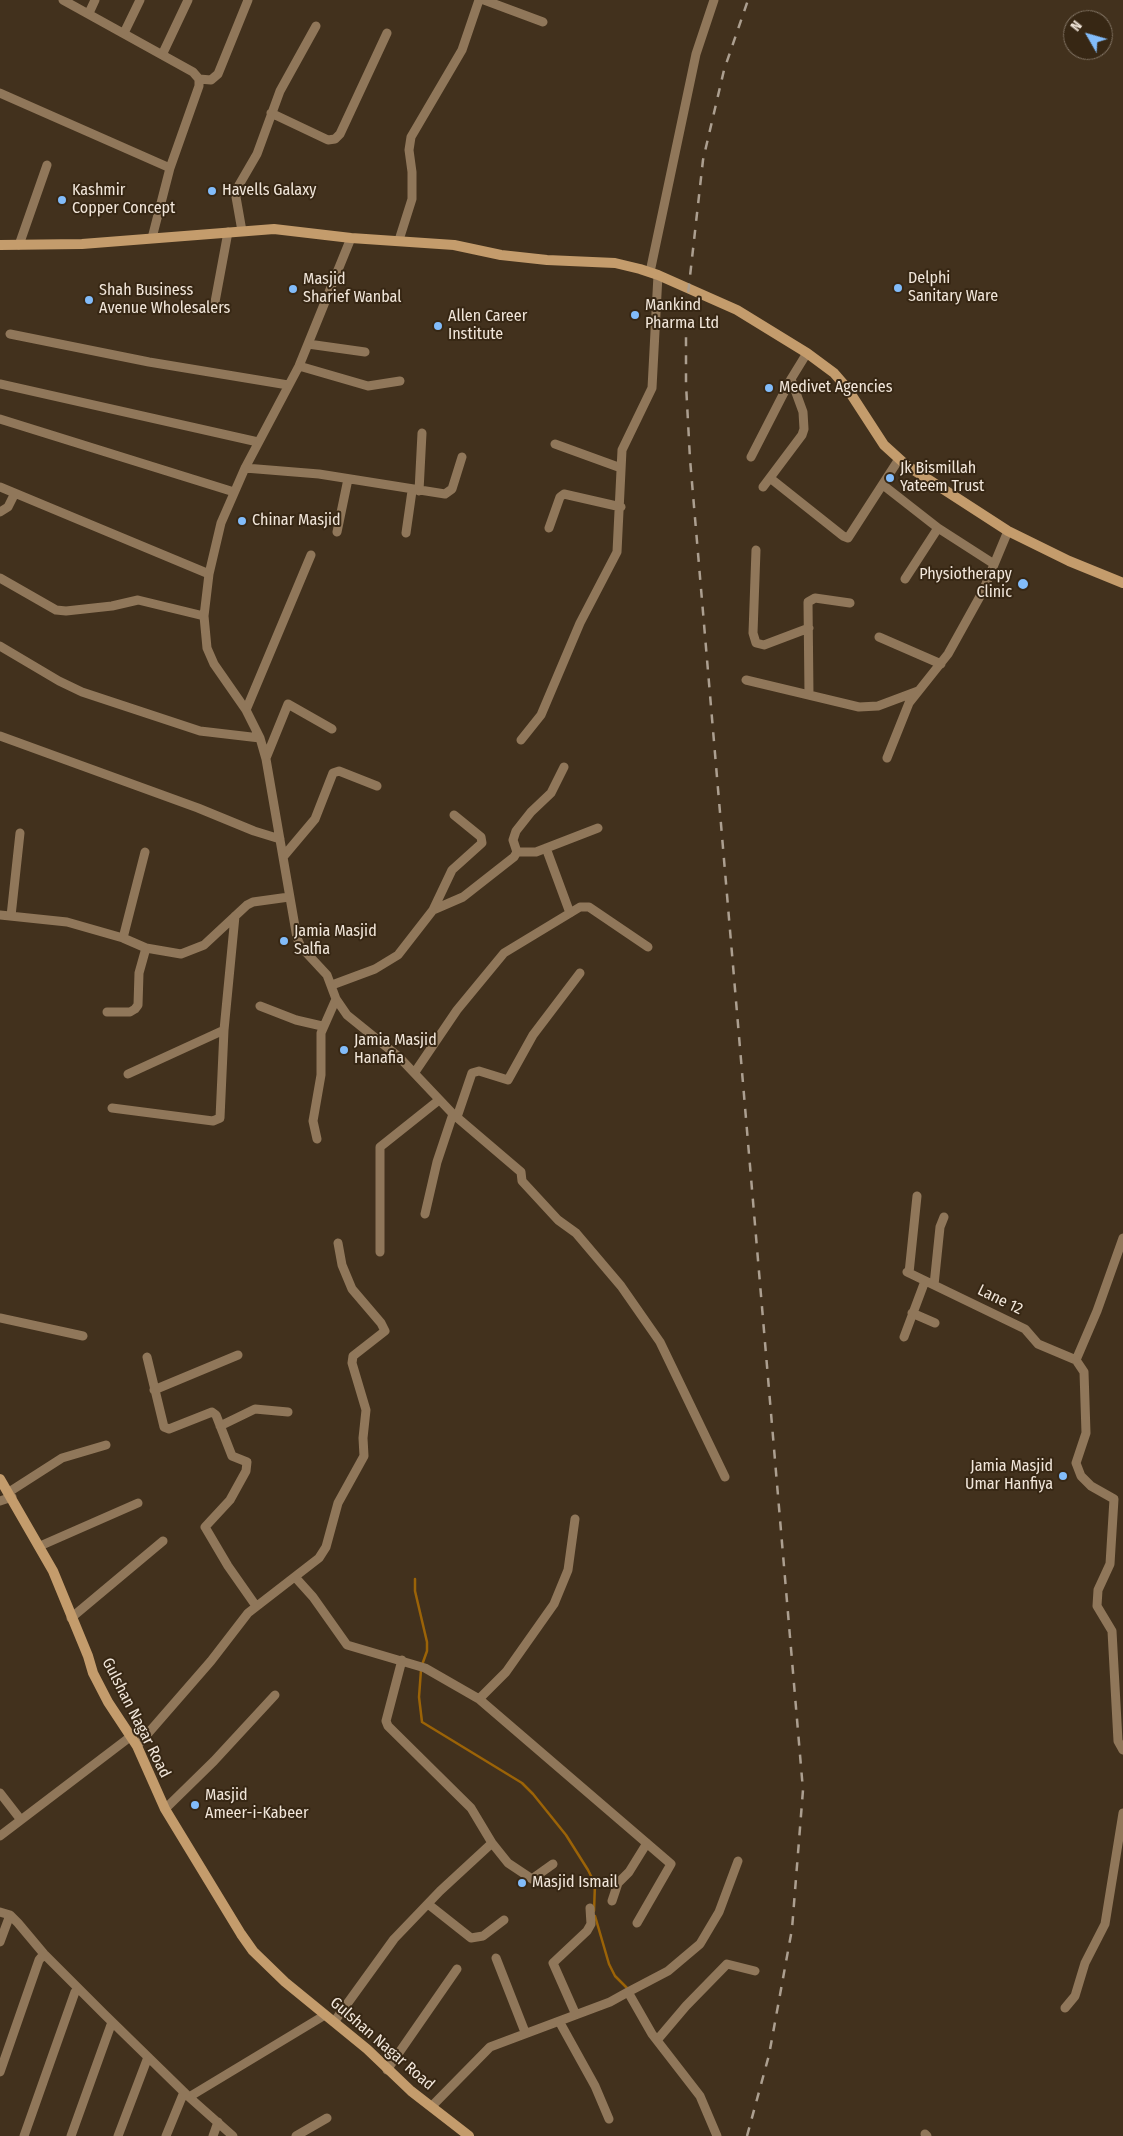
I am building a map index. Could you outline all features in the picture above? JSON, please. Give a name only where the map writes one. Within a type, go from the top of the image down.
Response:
[{"type":"main road","points":[[0,245],[82,244],[274,229],[352,238],[454,244],[528,258],[615,263],[654,273],[737,310],[807,353],[834,373],[847,388],[884,446],[899,459],[1008,531],[1069,561],[1123,583]]},
{"type":"main road","name":"Gulshan Nagar Road","points":[[0,1479],[53,1571],[88,1656],[93,1673],[137,1746],[166,1809],[253,1951],[286,1982],[367,2049],[387,2070],[470,2136]]},
{"type":"street","points":[[63,0],[193,72],[199,79],[199,86],[170,168],[152,238]]},
{"type":"street","points":[[89,13],[95,0]]},
{"type":"street","points":[[124,33],[140,0]]},
{"type":"street","points":[[162,55],[188,0]]},
{"type":"street","points":[[199,79],[212,80],[218,74],[248,0]]},
{"type":"street","points":[[399,240],[412,198],[409,150],[411,137],[462,50],[479,0]]},
{"type":"street","points":[[484,0],[543,22]]},
{"type":"street","points":[[521,740],[541,715],[580,623],[617,552],[621,507],[622,450],[652,388],[654,273],[696,54],[714,0]]},
{"type":"street","points":[[242,231],[236,191],[241,179],[257,154],[280,91],[316,26]]},
{"type":"street","points":[[271,113],[328,140],[335,139],[340,134],[387,33]]},
{"type":"street","points":[[0,93],[170,168]]},
{"type":"street","points":[[19,245],[47,165]]},
{"type":"street","points":[[214,302],[228,232]]},
{"type":"street","points":[[352,238],[299,366],[245,468],[221,523],[209,574],[204,616],[205,639],[211,658],[246,710],[260,738],[266,758],[298,942],[305,952],[324,970],[332,985],[336,999],[353,1021],[390,1049],[415,1072],[439,1100],[521,1172],[522,1181],[558,1220],[576,1233],[621,1286],[660,1342],[725,1477]]},
{"type":"street","points":[[10,334],[149,362],[288,384]]},
{"type":"street","points":[[308,344],[365,352]]},
{"type":"street","points":[[751,457],[791,379],[807,353]]},
{"type":"street","points":[[299,366],[368,386],[400,381]]},
{"type":"street","points":[[763,487],[802,435],[804,429],[803,412],[791,379]]},
{"type":"street","points":[[0,384],[258,442]]},
{"type":"street","points":[[0,419],[234,492]]},
{"type":"street","points":[[406,533],[415,491],[422,433]]},
{"type":"street","points":[[555,444],[621,468]]},
{"type":"street","points":[[245,468],[319,474],[415,491],[445,494],[450,492],[462,457]]},
{"type":"street","points":[[770,478],[848,538],[899,459]]},
{"type":"street","points":[[337,532],[348,479]]},
{"type":"street","points":[[883,485],[938,528],[994,564]]},
{"type":"street","points":[[0,487],[209,574]]},
{"type":"street","points":[[0,512],[8,507],[14,494]]},
{"type":"street","points":[[548,528],[560,497],[564,494],[621,507]]},
{"type":"street","points":[[905,579],[938,528]]},
{"type":"street","points":[[887,758],[906,710],[918,691],[941,664],[983,591],[1008,531]]},
{"type":"street","points":[[756,550],[753,633],[756,643],[764,645],[808,628]]},
{"type":"street","points":[[246,710],[311,555]]},
{"type":"street","points":[[0,578],[56,610],[112,606],[138,600],[204,616]]},
{"type":"street","points":[[808,695],[808,602],[812,598],[850,603]]},
{"type":"street","points":[[879,637],[941,664]]},
{"type":"street","points":[[0,646],[59,682],[82,692],[200,732],[260,738]]},
{"type":"street","points":[[746,680],[868,708],[918,691]]},
{"type":"street","points":[[266,758],[288,704],[332,729]]},
{"type":"street","points":[[0,736],[198,808],[254,832],[280,839]]},
{"type":"street","points":[[517,852],[513,840],[516,831],[531,812],[551,793],[564,767]]},
{"type":"street","points":[[283,857],[315,819],[333,773],[339,771],[377,786]]},
{"type":"street","points":[[332,985],[375,969],[398,955],[433,910],[452,870],[483,840],[454,815]]},
{"type":"street","points":[[433,910],[463,897],[517,852],[532,853],[598,828]]},
{"type":"street","points":[[11,916],[20,833]]},
{"type":"street","points":[[546,848],[570,913]]},
{"type":"street","points":[[123,938],[145,852]]},
{"type":"street","points":[[0,915],[67,922],[169,954],[190,952],[204,944],[253,902],[289,897]]},
{"type":"street","points":[[415,1072],[457,1010],[504,953],[570,913],[586,906],[648,946]]},
{"type":"street","points":[[112,1108],[217,1121],[222,1113],[224,1030],[235,916]]},
{"type":"street","points":[[107,1012],[130,1012],[138,1005],[139,973],[146,948]]},
{"type":"street","points":[[425,1214],[437,1162],[472,1073],[480,1071],[508,1080],[533,1035],[580,973]]},
{"type":"street","points":[[317,1138],[314,1134],[313,1121],[321,1075],[320,1039],[322,1026],[336,999]]},
{"type":"street","points":[[260,1006],[303,1022],[322,1026]]},
{"type":"street","points":[[128,1074],[224,1030]]},
{"type":"street","points":[[380,1252],[380,1147],[439,1100]]},
{"type":"street","name":"Lane 12","points":[[917,1196],[908,1272],[1025,1329],[1038,1344],[1076,1360]]},
{"type":"street","points":[[934,1285],[940,1227],[944,1217]]},
{"type":"street","points":[[1123,1238],[1097,1311],[1076,1360],[1084,1372],[1087,1413],[1086,1433],[1076,1463],[1082,1476],[1091,1486],[1114,1499],[1110,1564],[1098,1590],[1097,1606],[1112,1631],[1118,1741],[1123,1750]]},
{"type":"street","points":[[137,1746],[256,1606],[319,1558],[326,1547],[338,1503],[364,1456],[363,1438],[366,1410],[352,1363],[353,1356],[385,1331],[352,1289],[342,1265],[338,1243]]},
{"type":"street","points":[[904,1337],[925,1281]]},
{"type":"street","points":[[912,1312],[935,1323]]},
{"type":"street","points":[[0,1318],[83,1336]]},
{"type":"street","points":[[154,1390],[238,1355]]},
{"type":"street","points":[[147,1357],[162,1424],[166,1429],[212,1412],[216,1416],[232,1456],[247,1462],[246,1470],[230,1500],[205,1527],[228,1566],[256,1606]]},
{"type":"street","points":[[220,1426],[255,1409],[288,1412]]},
{"type":"street","points":[[0,1501],[62,1458],[106,1444]]},
{"type":"street","points":[[40,1546],[138,1503]]},
{"type":"street","points":[[479,1699],[506,1672],[554,1604],[568,1570],[576,1519]]},
{"type":"street","points":[[71,1618],[163,1541]]},
{"type":"street","points":[[295,1577],[313,1597],[347,1646],[425,1668],[479,1699],[671,1864],[637,1923]]},
{"type":"street","points":[[402,1660],[386,1720],[388,1726],[471,1808],[492,1843],[508,1863],[532,1879],[553,1864]]},
{"type":"street","points":[[166,1809],[214,1761],[275,1695]]},
{"type":"street","points":[[0,1835],[130,1737]]},
{"type":"street","points":[[0,1794],[21,1820]]},
{"type":"street","points":[[1065,2008],[1075,1996],[1084,1963],[1105,1924],[1123,1812]]},
{"type":"street","points":[[334,2022],[394,1939],[492,1843]]},
{"type":"street","points":[[612,1901],[618,1883],[629,1872],[647,1843]]},
{"type":"street","points":[[432,2106],[490,2047],[525,2032],[576,2015],[668,1972],[700,1944],[719,1912],[738,1861]]},
{"type":"street","points":[[428,1904],[471,1938],[483,1936],[504,1920]]},
{"type":"street","points":[[576,2015],[553,1963],[592,1924],[590,1908]]},
{"type":"street","points":[[0,1912],[10,1915],[44,1954],[112,2022],[187,2095],[233,2136]]},
{"type":"street","points":[[0,1942],[10,1915]]},
{"type":"street","points":[[0,2072],[39,1960],[44,1954]]},
{"type":"street","points":[[496,1958],[525,2032]]},
{"type":"street","points":[[658,2039],[686,2006],[727,1964],[756,1971]]},
{"type":"street","points":[[387,2070],[458,1969]]},
{"type":"street","points":[[24,2136],[75,1992],[79,1989]]},
{"type":"street","points":[[628,1992],[652,2034],[658,2039],[700,2096],[717,2136]]},
{"type":"street","points":[[166,2136],[187,2095],[325,2014]]},
{"type":"street","points":[[559,2021],[595,2086],[609,2119]]},
{"type":"street","points":[[71,2136],[112,2022]]},
{"type":"street","points":[[118,2136],[148,2057]]},
{"type":"street","points":[[296,2136],[327,2118]]},
{"type":"street","points":[[213,2136],[218,2122]]},
{"type":"waterway","points":[[415,1579],[415,1591],[427,1642],[427,1651],[422,1665]]},
{"type":"waterway","points":[[421,1670],[419,1697],[422,1722],[522,1783],[533,1794],[566,1835],[588,1870],[595,1884],[594,1911]]},
{"type":"waterway","points":[[595,1916],[609,1964],[615,1976],[628,1989]]},
{"type":"railway","points":[[747,2136],[769,2055],[792,1929],[803,1790],[690,459],[686,384],[686,312],[703,160],[724,70],[748,0]]},
{"type":"place","name":"Havells Galaxy","points":[[212,191]]},
{"type":"place","name":"Kashmir Copper Concept","points":[[62,200]]},
{"type":"place","name":"Delphi Sanitary Ware","points":[[898,288]]},
{"type":"place","name":"Masjid Sharief Wanbal","points":[[293,289]]},
{"type":"place","name":"Shah Business Avenue Wholesalers","points":[[89,300]]},
{"type":"place","name":"Mankind Pharma Ltd","points":[[635,315]]},
{"type":"place","name":"Allen Career Institute","points":[[438,326]]},
{"type":"place","name":"Medivet Agencies","points":[[769,388]]},
{"type":"place","name":"Jk Bismillah Yateem Trust","points":[[890,478]]},
{"type":"place","name":"Chinar Masjid","points":[[242,521]]},
{"type":"place","name":"Physiotherapy Clinic","points":[[1023,584]]},
{"type":"place","name":"Jamia Masjid Salfia","points":[[284,941]]},
{"type":"place","name":"Jamia Masjid Hanafia","points":[[344,1050]]},
{"type":"place","name":"Jamia Masjid Umar Hanfiya","points":[[1063,1476]]},
{"type":"place","name":"Masjid Ameer-i-Kabeer","points":[[195,1805]]},
{"type":"place","name":"Masjid Ismail","points":[[522,1883]]}]
